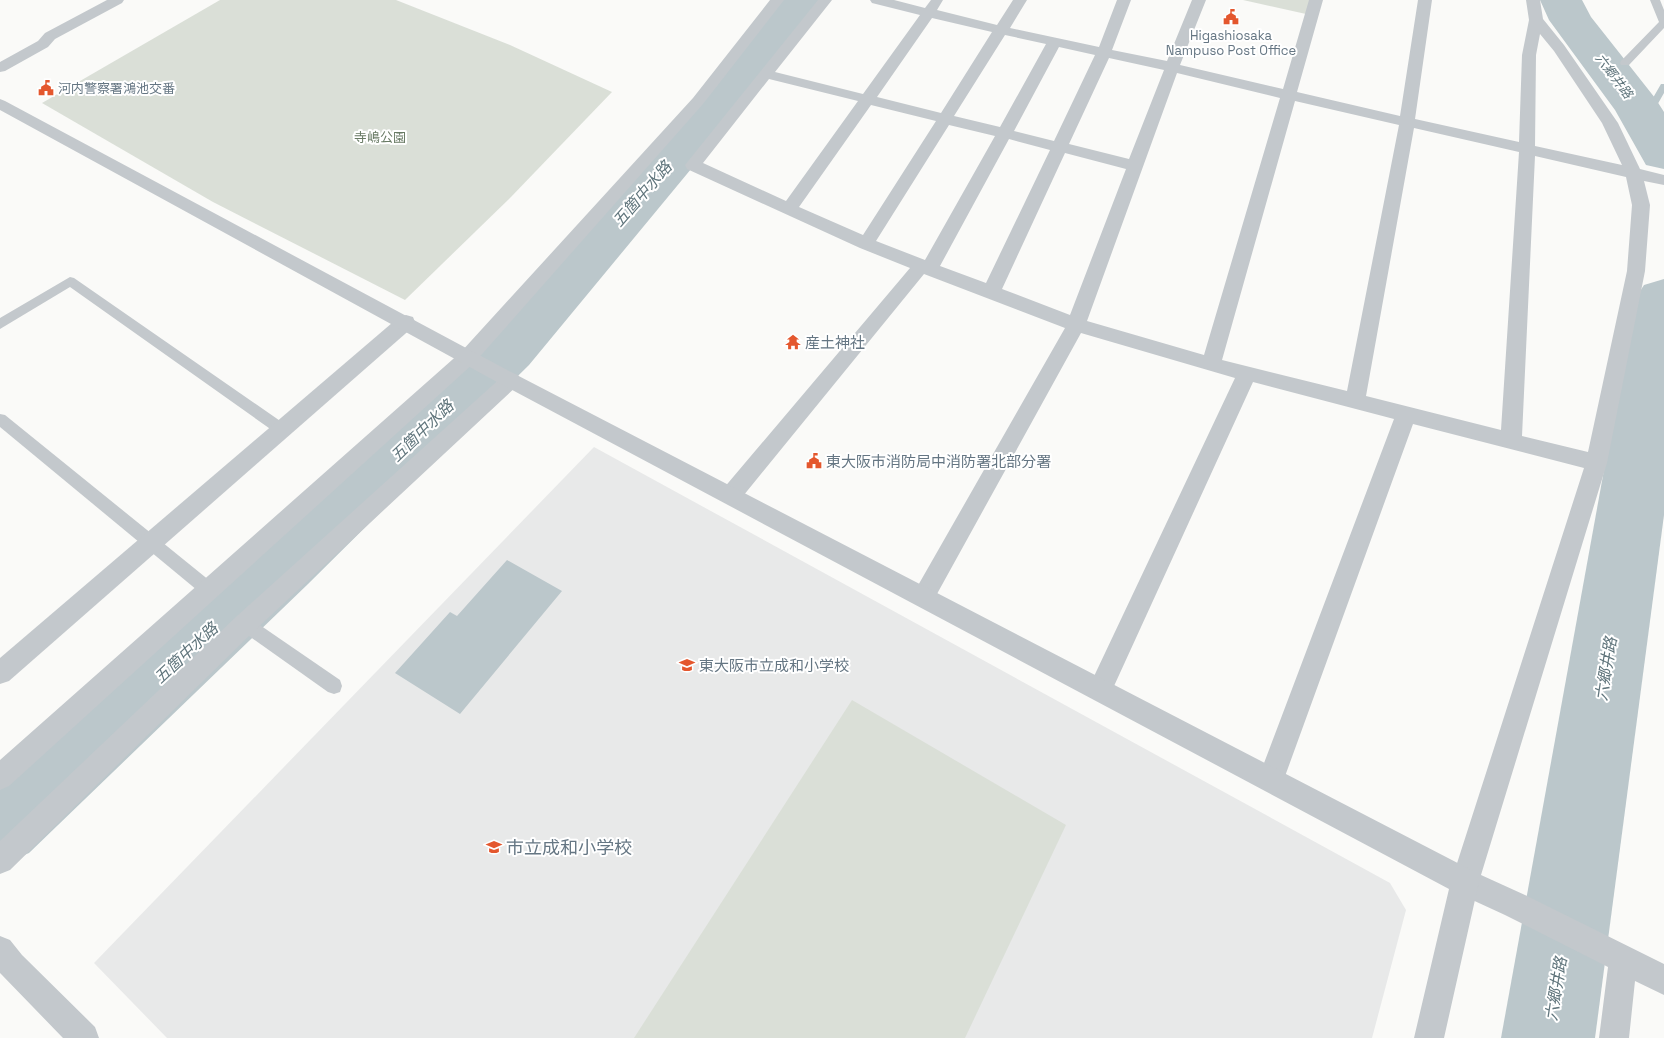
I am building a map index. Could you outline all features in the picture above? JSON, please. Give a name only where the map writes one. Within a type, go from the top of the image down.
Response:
[{"type":"street","points":[[0,68],[43,44],[50,36],[117,0]]},
{"type":"street","points":[[0,777],[470,358],[698,101],[777,0]]},
{"type":"street","points":[[825,0],[693,165],[866,244],[1076,325],[1211,364],[1596,463]]},
{"type":"street","points":[[877,0],[1000,30],[1172,67],[1288,95],[1649,177]]},
{"type":"street","points":[[789,209],[938,0]]},
{"type":"street","points":[[866,244],[1020,0]]},
{"type":"street","points":[[991,293],[1104,52],[1124,0]]},
{"type":"street","points":[[924,596],[1076,325],[1172,67],[1199,0]]},
{"type":"street","points":[[1211,364],[1316,0]]},
{"type":"street","points":[[1355,401],[1407,122],[1425,0]]},
{"type":"street","points":[[1511,441],[1527,149],[1529,55],[1536,20],[1532,0]]},
{"type":"street","points":[[1536,20],[1559,48],[1649,177]]},
{"type":"street","points":[[731,495],[925,267],[1005,134],[1055,42]]},
{"type":"street","points":[[766,74],[1135,166]]},
{"type":"street","points":[[0,104],[406,322],[507,378],[1466,882],[1664,980]]},
{"type":"street","points":[[1429,1038],[1466,882],[1596,463],[1636,271],[1641,205],[1649,177]]},
{"type":"street","points":[[0,673],[406,322]]},
{"type":"street","points":[[1100,689],[1247,373]]},
{"type":"street","points":[[0,860],[245,624],[507,378]]},
{"type":"street","points":[[1271,779],[1406,414]]},
{"type":"street","points":[[0,950],[12,965],[84,1038]]},
{"type":"street","points":[[1614,1038],[1616,956]]},
{"type":"lane","points":[[1625,63],[1664,22],[1655,0]]},
{"type":"lane","points":[[0,324],[70,281],[281,429]]},
{"type":"lane","points":[[0,419],[208,590]]},
{"type":"lane","points":[[245,624],[334,686]]},
{"type":"shaded area","name":"東大阪市立成和小学校","points":[[594,447],[1390,883],[1406,910],[1372,1038],[167,1038],[94,963]]},
{"type":"shaded area","points":[[507,560],[562,591],[460,714],[395,673],[450,612],[457,616]]},
{"type":"green space","name":"寺嶋公園","points":[[220,0],[396,0],[510,45],[612,92],[510,198],[405,300],[213,202],[42,103]]},
{"type":"green space","points":[[1243,0],[1311,0],[1306,14]]},
{"type":"green space","points":[[852,700],[1066,825],[965,1038],[634,1038]]},
{"type":"waterway","name":"五箇中水路","points":[[0,824],[282,564],[508,349],[678,152],[803,0]]},
{"type":"waterway","name":"六郷井路","points":[[1561,0],[1571,20],[1638,108],[1664,154]]},
{"type":"waterway","points":[[1638,108],[1653,105],[1664,86]]},
{"type":"waterway","name":"六郷井路","points":[[1548,1038],[1664,299]]},
{"type":"place","name":"Higashiosaka Nampuso Post Office","points":[[1231,17]]},
{"type":"place","name":"河内警察署鴻池交番","points":[[46,88]]},
{"type":"place","name":"産土神社","points":[[793,342]]},
{"type":"place","name":"東大阪市消防局中消防署北部分署","points":[[814,461]]},
{"type":"place","name":"東大阪市立成和小学校","points":[[687,665]]},
{"type":"place","name":"市立成和小学校","points":[[494,847]]}]
